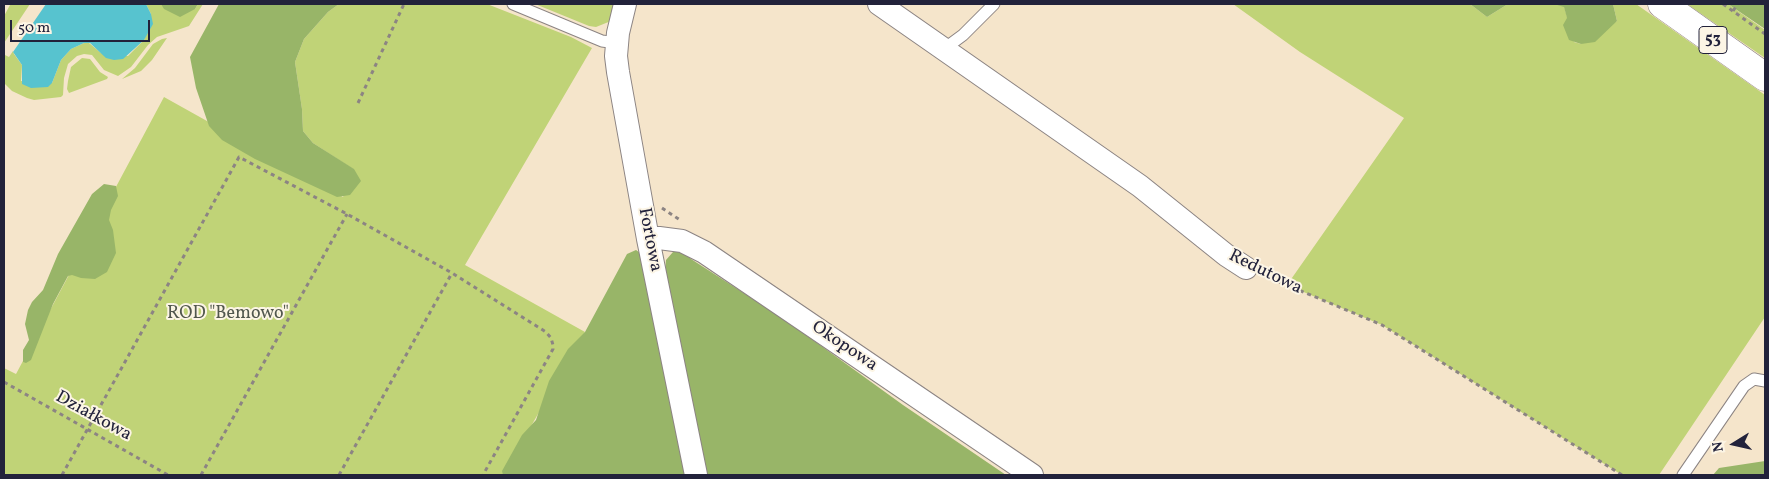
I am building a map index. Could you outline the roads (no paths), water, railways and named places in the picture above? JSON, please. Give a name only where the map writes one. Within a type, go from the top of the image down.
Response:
[{"type":"main road","name":"53","points":[[1662,4],[1765,77]]},
{"type":"street","name":"Fortowa","points":[[625,4],[617,43],[618,72],[648,239],[696,475]]},
{"type":"street","name":"Redutowa","points":[[879,4],[1140,186],[1226,255],[1246,268]]},
{"type":"street","name":"Okopowa","points":[[648,239],[659,238],[682,241],[704,252],[1032,475]]},
{"type":"lane","points":[[513,4],[602,41],[617,43]]},
{"type":"lane","points":[[944,49],[963,35],[994,4]]},
{"type":"lane","points":[[1684,475],[1744,386],[1754,379],[1765,381]]},
{"type":"water","points":[[46,4],[146,4],[153,24],[144,40],[123,59],[114,60],[106,58],[90,43],[84,43],[71,49],[61,60],[52,83],[48,87],[31,88],[22,84],[22,65],[13,52]]},
{"type":"park label","name":"ROD \"Bemowo\"","points":[[228,315]]}]
